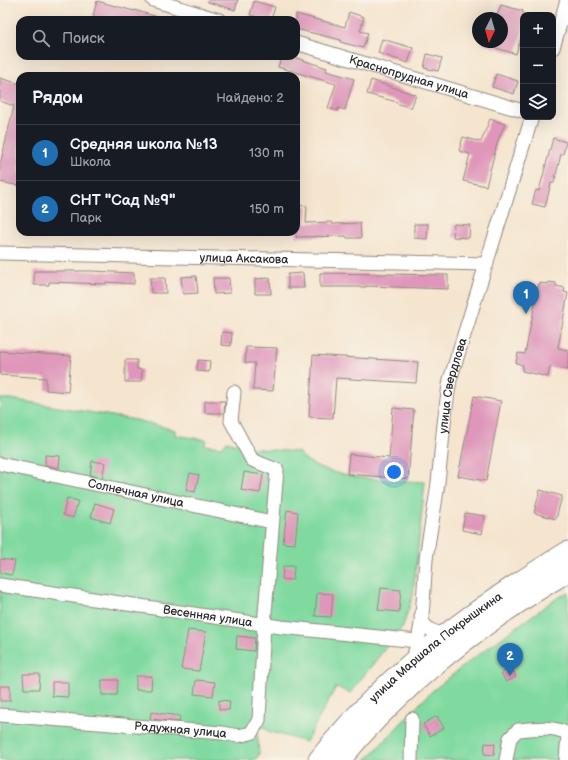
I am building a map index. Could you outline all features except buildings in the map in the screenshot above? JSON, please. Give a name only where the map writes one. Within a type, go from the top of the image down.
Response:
[{"type":"main road","name":"улица Маршала Покрышкина","points":[[319,760],[363,709],[394,677],[447,633],[504,593],[568,552]]},
{"type":"main road","name":"улица Маршала Покрышкина","points":[[340,760],[386,708],[437,661],[494,619],[568,571]]},
{"type":"street","points":[[153,0],[206,16]]},
{"type":"street","points":[[556,38],[568,0]]},
{"type":"street","name":"Краснопрудная улица","points":[[300,44],[520,110]]},
{"type":"street","name":"улица Свердлова","points":[[410,664],[417,641],[421,617],[426,559],[438,483],[450,380],[531,120]]},
{"type":"street","name":"улица Аксакова","points":[[0,253],[487,264]]},
{"type":"street","name":"Радужная улица","points":[[0,715],[222,733],[238,736],[250,733],[259,720],[264,625],[277,470],[252,460],[231,421],[234,392]]},
{"type":"street","name":"Солнечная улица","points":[[0,464],[272,522]]},
{"type":"street","name":"Весенняя улица","points":[[0,585],[264,625],[417,641]]},
{"type":"street","points":[[421,617],[424,625],[430,630],[439,633],[447,633]]},
{"type":"street","points":[[411,760],[412,719]]},
{"type":"street","points":[[506,760],[510,738],[518,730],[540,728],[560,729],[568,734],[566,760]]},
{"type":"green space","points":[[0,399],[10,399],[136,420],[175,430],[175,435],[207,440],[204,445],[222,447],[227,441],[250,448],[298,452],[309,462],[323,469],[339,474],[376,479],[425,482],[413,595],[403,626],[350,693],[336,687],[306,742],[268,731],[265,727],[257,728],[259,755],[255,760],[0,760]]},
{"type":"green space","points":[[568,592],[568,760],[366,760],[431,692],[471,660],[551,602]]},
{"type":"place","name":"Средняя школа №13","points":[[526,314]]},
{"type":"place","name":"СНТ \"Сад №9\"","points":[[510,676]]}]
